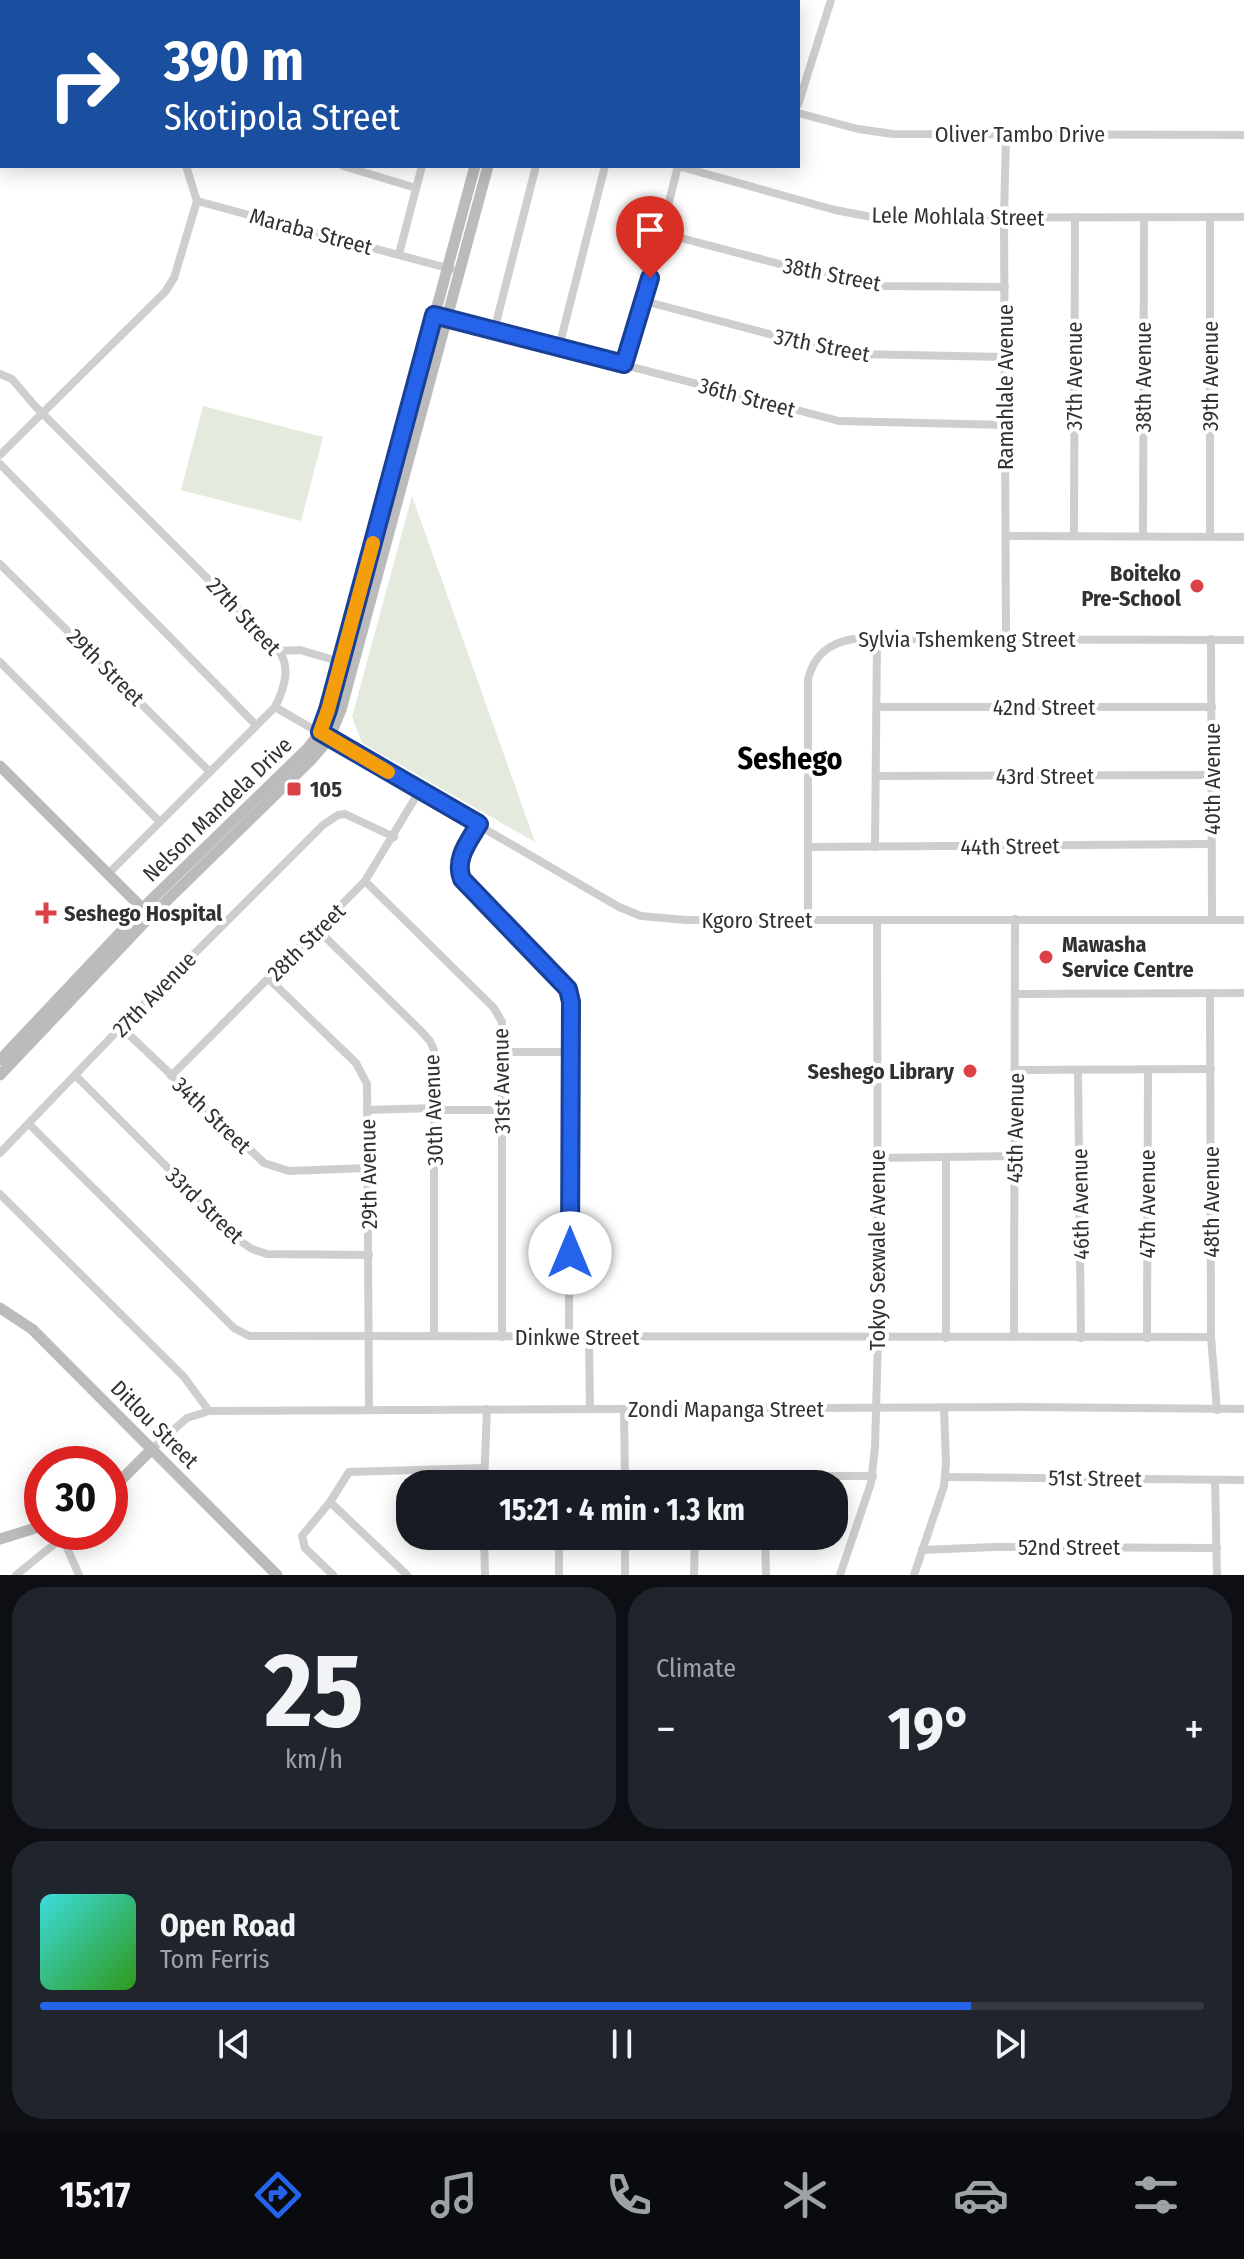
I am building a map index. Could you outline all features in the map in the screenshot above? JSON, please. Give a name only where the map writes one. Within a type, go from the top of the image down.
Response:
[{"type":"main road","name":"Nelson Mandela Drive","points":[[324,736],[341,662],[474,168]]},
{"type":"main road","name":"Nelson Mandela Drive","points":[[0,1075],[147,913],[308,748],[324,736],[341,710],[487,168]]},
{"type":"main road","points":[[0,766],[147,913]]},
{"type":"main road","points":[[113,878],[129,907],[120,933]]},
{"type":"main road","name":"Nelson Mandela Drive","points":[[0,1060],[120,933],[147,913]]},
{"type":"main road","name":"Ditlou Street","points":[[0,1308],[32,1329],[277,1575]]},
{"type":"main road","points":[[128,1473],[152,1449]]},
{"type":"main road","points":[[0,1539],[24,1532]]},
{"type":"street","points":[[800,99],[831,0]]},
{"type":"street","name":"Oliver Tambo Drive","points":[[800,114],[882,134],[1244,135]]},
{"type":"street","name":"Ramahlale Avenue","points":[[1006,135],[1006,639]]},
{"type":"street","points":[[0,455],[170,286],[197,201],[187,168]]},
{"type":"street","points":[[350,168],[416,188]]},
{"type":"street","points":[[399,254],[421,168]]},
{"type":"street","points":[[494,331],[535,168]]},
{"type":"street","points":[[559,347],[604,168]]},
{"type":"street","points":[[624,364],[644,301],[678,168]]},
{"type":"street","name":"Lele Mohlala Street","points":[[685,168],[822,207],[877,218],[1244,217]]},
{"type":"street","name":"Maraba Street","points":[[197,201],[459,272]]},
{"type":"street","name":"37th Avenue","points":[[1074,535],[1075,217]]},
{"type":"street","name":"39th Avenue","points":[[1210,217],[1210,536]]},
{"type":"street","name":"38th Avenue","points":[[1143,536],[1144,218]]},
{"type":"street","name":"38th Street","points":[[662,233],[848,282],[883,286],[1005,287]]},
{"type":"street","name":"37th Street","points":[[644,301],[792,341],[856,354],[1005,357]]},
{"type":"street","name":"36th Street","points":[[434,315],[839,421],[1006,425]]},
{"type":"street","name":"27th Street","points":[[0,374],[12,379],[42,413],[280,651],[286,673],[275,707]]},
{"type":"street","points":[[0,464],[256,725]]},
{"type":"street","points":[[1006,536],[1244,537]]},
{"type":"street","name":"29th Street","points":[[0,564],[210,772]]},
{"type":"street","points":[[875,847],[877,639]]},
{"type":"street","name":"40th Avenue","points":[[1211,639],[1212,920]]},
{"type":"street","name":"Sylvia Tshemkeng Street","points":[[808,920],[808,679],[820,654],[840,641],[1244,640]]},
{"type":"street","points":[[280,651],[300,650],[341,662]]},
{"type":"street","points":[[0,662],[159,821]]},
{"type":"street","points":[[113,878],[159,821],[275,707]]},
{"type":"street","name":"Kgoro Street","points":[[275,707],[608,901],[641,916],[677,920],[1244,920]]},
{"type":"street","name":"42nd Street","points":[[877,707],[1212,707]]},
{"type":"street","name":"43rd Street","points":[[877,776],[1213,775]]},
{"type":"street","name":"28th Street","points":[[171,1076],[365,881],[420,790]]},
{"type":"street","name":"27th Avenue","points":[[0,1153],[121,1027],[330,820],[338,815],[353,816],[394,837]]},
{"type":"street","points":[[479,824],[460,858],[459,874],[467,886],[566,986],[571,1002],[569,1337]]},
{"type":"street","name":"44th Street","points":[[808,847],[1211,844]]},
{"type":"street","name":"31st Avenue","points":[[365,881],[498,1014],[503,1030],[502,1337]]},
{"type":"street","name":"45th Avenue","points":[[1014,1337],[1015,919]]},
{"type":"street","name":"Tokyo Sexwale Avenue","points":[[840,1575],[873,1476],[877,1408],[877,920]]},
{"type":"street","name":"30th Avenue","points":[[318,930],[430,1041],[435,1060],[434,1336]]},
{"type":"street","name":"29th Avenue","points":[[269,979],[361,1070],[367,1084],[369,1409]]},
{"type":"street","name":"48th Avenue","points":[[1210,993],[1211,1337],[1217,1410]]},
{"type":"street","points":[[1015,994],[1244,993]]},
{"type":"street","name":"34th Street","points":[[121,1027],[264,1163],[289,1171],[366,1168]]},
{"type":"street","points":[[504,1052],[571,1052]]},
{"type":"street","points":[[1016,1070],[1211,1069]]},
{"type":"street","name":"46th Avenue","points":[[1078,1070],[1081,1338]]},
{"type":"street","name":"47th Avenue","points":[[1147,1338],[1148,1070]]},
{"type":"street","name":"33rd Street","points":[[76,1076],[252,1249],[267,1254],[369,1255]]},
{"type":"street","points":[[367,1110],[503,1110]]},
{"type":"street","name":"Dinkwe Street","points":[[30,1125],[234,1328],[249,1336],[1211,1337]]},
{"type":"street","points":[[876,1158],[1015,1156]]},
{"type":"street","points":[[946,1157],[946,1338]]},
{"type":"street","points":[[0,1194],[184,1377],[209,1411]]},
{"type":"street","points":[[589,1337],[590,1409]]},
{"type":"street","points":[[914,1575],[945,1477],[944,1408]]},
{"type":"street","points":[[333,1575],[309,1552],[302,1540],[306,1529],[330,1502],[351,1471],[483,1468],[487,1409]]},
{"type":"street","name":"Zondi Mapanga Street","points":[[152,1449],[187,1418],[209,1411],[1244,1409]]},
{"type":"street","points":[[624,1410],[625,1470]]},
{"type":"street","points":[[848,1477],[873,1476]]},
{"type":"street","name":"51st Street","points":[[945,1477],[1244,1480]]},
{"type":"street","points":[[1215,1480],[1217,1575]]},
{"type":"street","points":[[330,1502],[407,1575]]},
{"type":"street","name":"52nd Street","points":[[922,1550],[995,1547],[1217,1548]]},
{"type":"street","points":[[16,1575],[44,1550]]},
{"type":"street","points":[[68,1550],[79,1575]]},
{"type":"street","points":[[484,1550],[485,1575]]},
{"type":"street","points":[[559,1550],[559,1575]]},
{"type":"street","points":[[625,1550],[625,1575]]},
{"type":"street","points":[[694,1575],[695,1550]]},
{"type":"street","points":[[765,1550],[766,1575]]},
{"type":"shaded area","points":[[203,406],[323,437],[301,521],[181,490]]},
{"type":"shaded area","points":[[412,496],[535,842],[362,743],[352,717]]},
{"type":"slow traffic","points":[[373,543],[320,732],[388,772]]},
{"type":"place","name":"Boiteko Pre-School","points":[[1197,586]]},
{"type":"place","name":"105","points":[[294,789]]},
{"type":"place","name":"Seshego Hospital","points":[[46,913]]},
{"type":"place","name":"Mawasha Service Centre","points":[[1046,957]]},
{"type":"place","name":"Seshego Library","points":[[970,1071]]},
{"type":"district","name":"Seshego","points":[[790,759]]},
{"type":"route","points":[[570,1253],[571,1002],[568,989],[467,886],[459,874],[460,858],[479,824],[320,732],[434,315],[624,364],[650,278]]}]
